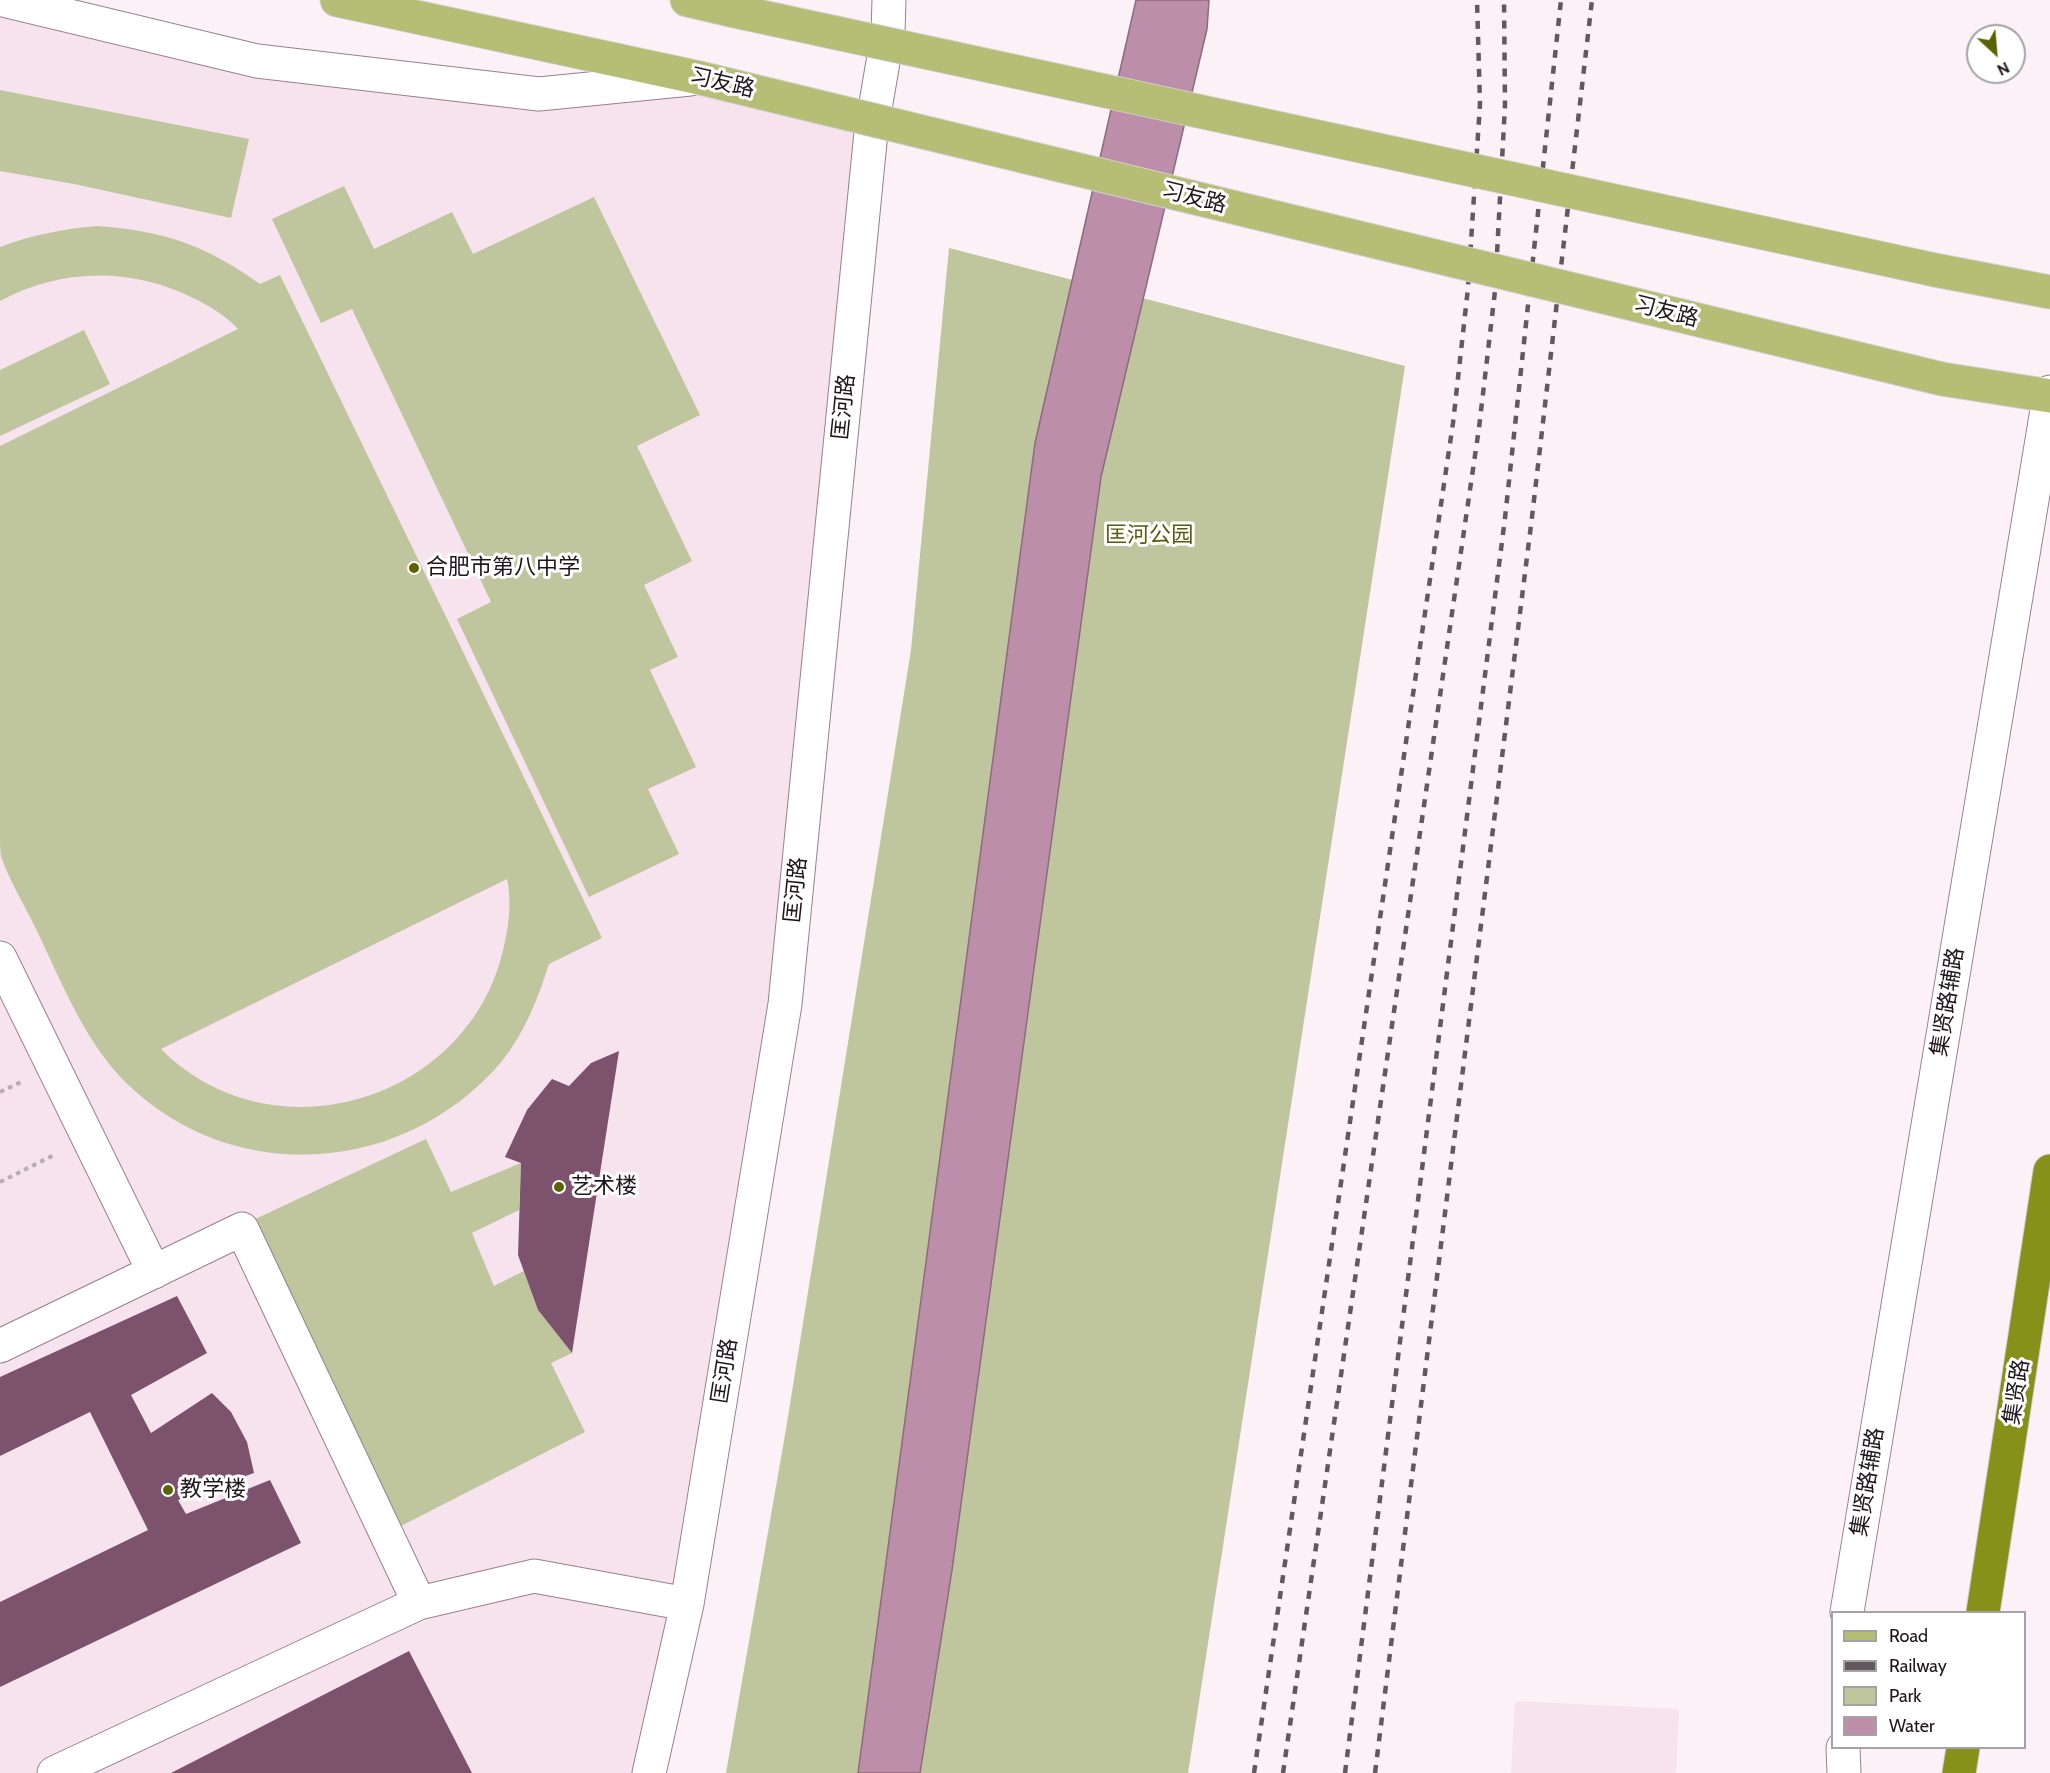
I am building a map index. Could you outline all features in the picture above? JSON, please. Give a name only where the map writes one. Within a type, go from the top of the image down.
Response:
[{"type":"highway","name":"集贤路","points":[[1983,1611],[2050,1171]]},
{"type":"highway","points":[[1959,1773],[1963,1749]]},
{"type":"main road","name":"习友路","points":[[338,0],[700,78],[1942,379],[2050,394]]},
{"type":"main road","points":[[687,0],[723,5],[1935,270],[2050,292]]},
{"type":"street","points":[[3,0],[257,61],[539,94],[700,78]]},
{"type":"street","name":"匡河路","points":[[649,1773],[687,1604],[785,1004],[871,132],[888,33],[889,0]]},
{"type":"street","name":"集贤路辅路","points":[[1847,1611],[2050,394]]},
{"type":"street","points":[[0,958],[154,1272]]},
{"type":"street","points":[[0,1346],[242,1229],[419,1603]]},
{"type":"street","points":[[54,1773],[419,1603],[534,1576],[687,1604]]},
{"type":"street","points":[[1843,1749],[1844,1773]]},
{"type":"path","points":[[0,1182],[88,1139]]},
{"type":"shaded area","name":"合肥市第八中学","points":[[0,2],[539,94],[700,78],[871,132],[785,1004],[649,1773],[0,1773]]},
{"type":"shaded area","points":[[1515,1701],[1679,1709],[1676,1773],[1511,1773]]},
{"type":"green space","points":[[0,90],[249,139],[231,218],[74,184],[0,171]]},
{"type":"green space","points":[[344,186],[374,249],[452,212],[473,254],[594,197],[700,415],[637,446],[692,561],[644,585],[678,657],[650,670],[696,767],[648,789],[679,854],[589,897],[457,619],[491,602],[352,309],[321,323],[272,219]]},
{"type":"green space","points":[[97,226],[143,232],[183,242],[221,259],[260,284],[280,275],[602,938],[549,964],[518,1038],[502,1061],[464,1098],[421,1126],[374,1144],[324,1154],[274,1153],[225,1143],[178,1122],[135,1091],[103,1055],[77,1014],[1,856],[0,446],[238,329],[206,304],[193,298],[146,281],[121,277],[72,277],[23,290],[0,301],[0,247],[36,236]],"holes":[[[507,879],[509,890],[507,934],[502,955],[476,1014],[442,1053],[400,1082],[353,1100],[303,1107],[252,1101],[204,1082],[161,1049]]]},
{"type":"green space","name":"匡河公园","points":[[949,248],[1405,366],[1188,1773],[726,1773],[786,1429],[911,650]]},
{"type":"green space","points":[[84,330],[110,384],[0,436],[0,370]]},
{"type":"green space","points":[[426,1139],[451,1192],[521,1163],[519,1210],[472,1233],[494,1286],[524,1271],[538,1310],[572,1353],[551,1363],[585,1432],[397,1528],[249,1222]]},
{"type":"water","points":[[1136,0],[1209,0],[1207,29],[1101,477],[952,1570],[920,1773],[858,1773],[1035,443]]},
{"type":"building","name":"艺术楼","points":[[619,1051],[572,1353],[538,1310],[518,1255],[521,1163],[505,1157],[527,1110],[552,1079],[569,1086],[591,1063]]},
{"type":"building","name":"教学楼","points":[[177,1296],[207,1353],[131,1395],[151,1433],[212,1393],[231,1412],[247,1442],[254,1473],[178,1500],[186,1514],[270,1480],[301,1543],[0,1687],[0,1602],[148,1530],[90,1412],[0,1456],[0,1377]]},
{"type":"building","points":[[409,1651],[472,1773],[171,1773]]},
{"type":"railway","points":[[1254,1773],[1453,423],[1468,288],[1480,104],[1477,0]]},
{"type":"railway","points":[[1283,1773],[1479,428],[1495,291],[1505,105],[1504,0]]},
{"type":"railway","points":[[1345,1773],[1505,518],[1561,0]]},
{"type":"railway","points":[[1375,1773],[1532,517],[1592,0]]},
{"type":"place","name":"合肥市第八中学","points":[[414,568]]},
{"type":"place","name":"艺术楼","points":[[559,1187]]},
{"type":"place","name":"教学楼","points":[[168,1490]]}]
